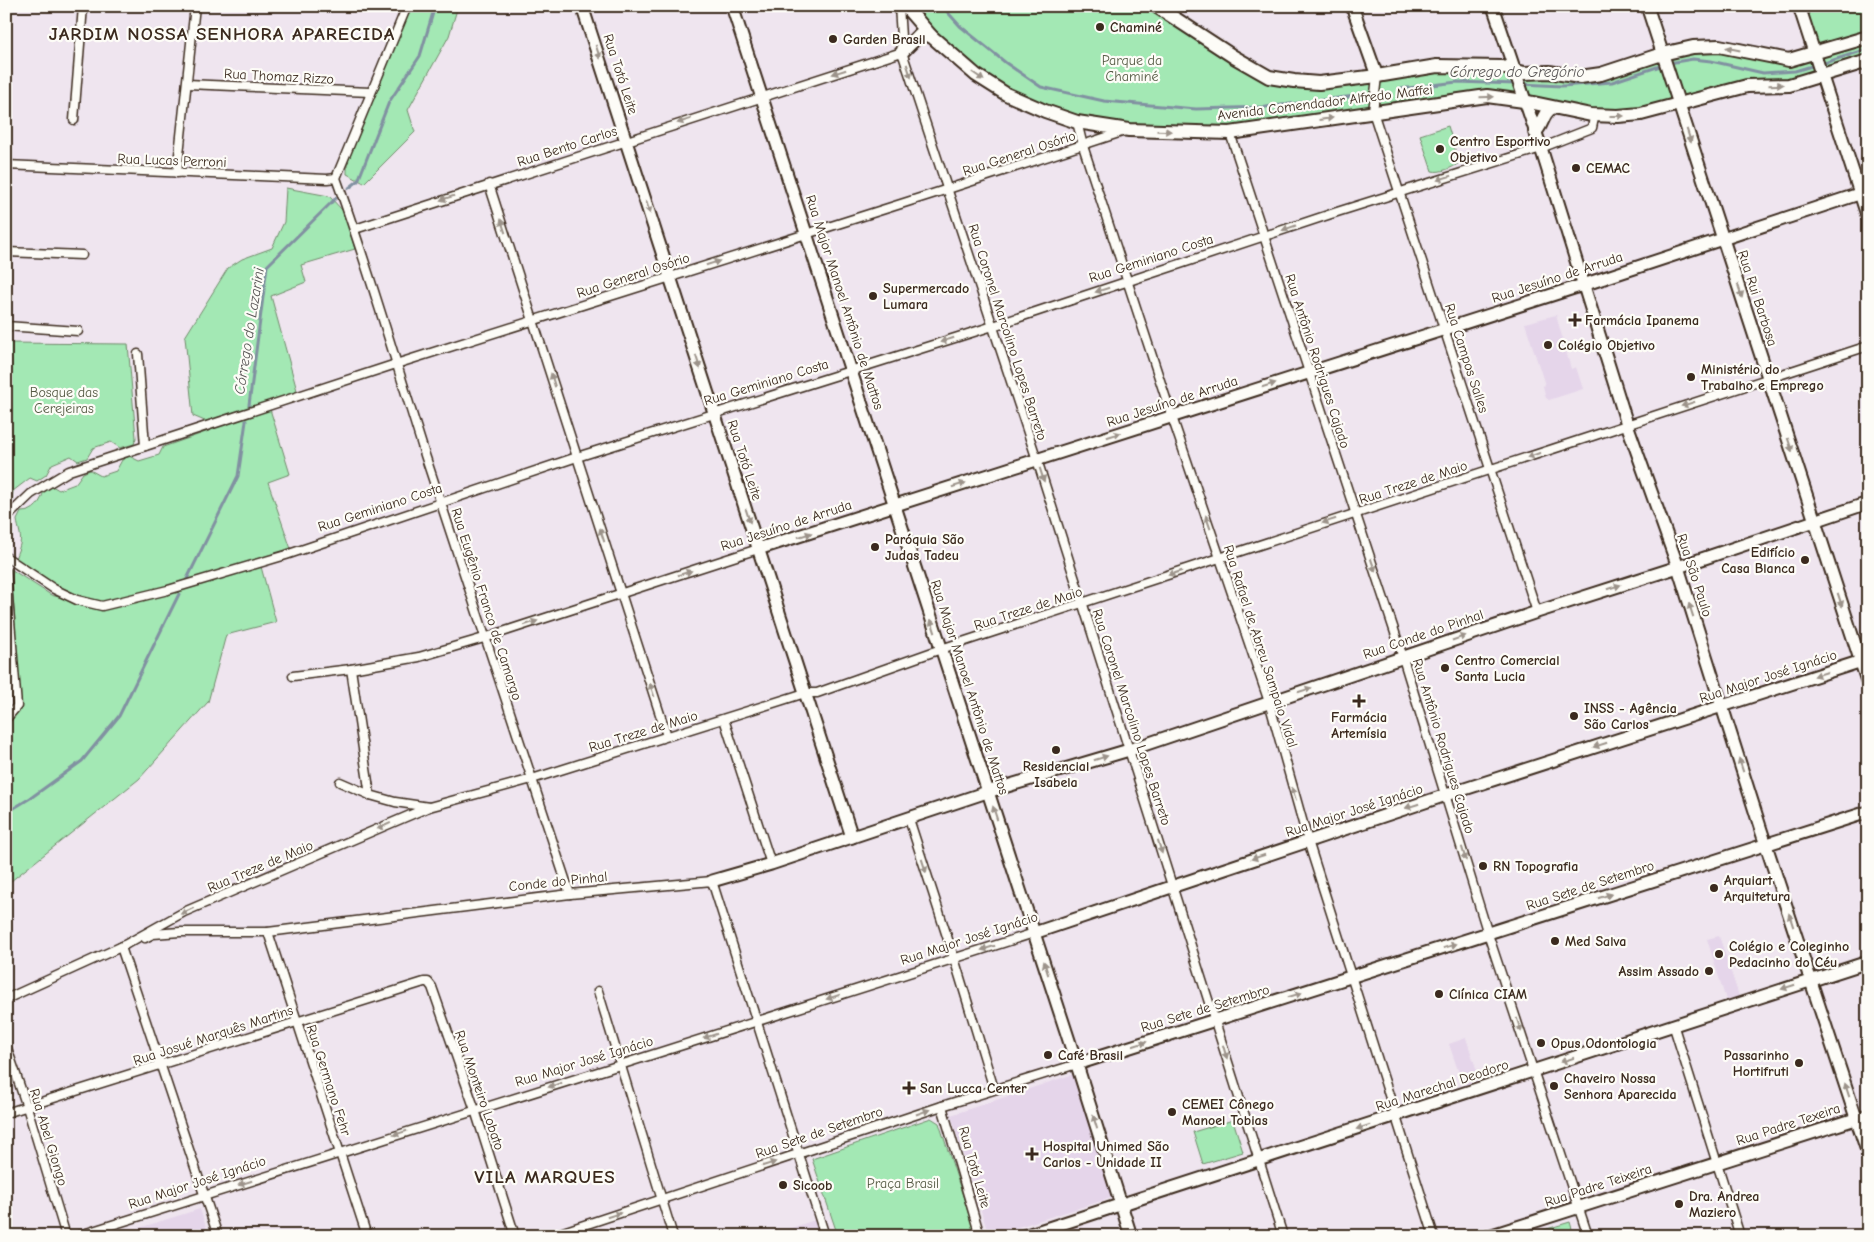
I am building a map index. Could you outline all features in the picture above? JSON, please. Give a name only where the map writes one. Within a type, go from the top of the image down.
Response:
[{"type":"main road","name":"Avenida Comendador Alfredo Maffei","points":[[905,6],[931,36],[976,74],[1006,94],[1045,111],[1077,122],[1129,130],[1230,133],[1487,96],[1523,96],[1552,108],[1591,115],[1618,116],[1642,114],[1747,86],[1789,85],[1821,73],[1868,61]]},
{"type":"main road","name":"Avenida Comendador Alfredo Maffei","points":[[1156,6],[1234,57],[1269,77],[1318,83],[1437,66],[1502,67],[1524,73],[1549,72],[1580,77],[1601,74],[1693,48],[1719,46],[1789,60],[1815,56]]},
{"type":"main road","points":[[902,52],[920,34],[931,36]]},
{"type":"main road","points":[[1815,56],[1868,37]]},
{"type":"main road","points":[[1535,132],[1540,127],[1548,109],[1552,108]]},
{"type":"street","points":[[74,120],[83,6]]},
{"type":"street","points":[[178,173],[189,48],[195,6]]},
{"type":"street","points":[[336,178],[407,6]]},
{"type":"street","name":"Rua Totó Leite","points":[[582,6],[852,837]]},
{"type":"street","name":"Rua Major Manoel Antônio de Mattos","points":[[732,6],[852,370],[1131,1236]]},
{"type":"street","name":"Rua Coronel Marcolino Lopes Barreto","points":[[899,6],[902,52],[1037,459],[1282,1236]]},
{"type":"street","points":[[1352,6],[1377,76],[1373,112]]},
{"type":"street","name":"Rua São Paulo","points":[[1493,6],[1541,148],[1627,424],[1678,567],[1811,980],[1862,1116],[1868,1154]]},
{"type":"street","name":"Rua Rui Barbosa","points":[[1647,6],[1814,520],[1864,660],[1868,684]]},
{"type":"street","points":[[1799,6],[1864,193],[1868,218]]},
{"type":"street","name":"Rua Bento Carlos","points":[[355,229],[489,184],[902,52]]},
{"type":"street","name":"Rua Thomaz Rizzo","points":[[187,84],[370,92]]},
{"type":"street","name":"Rua Campos Salles","points":[[1373,112],[1537,612]]},
{"type":"street","name":"Rua Geminiano Costa","points":[[6,557],[54,589],[77,600],[102,606],[168,590],[286,555],[577,457],[993,326],[1541,148],[1592,128],[1594,118],[1591,115]]},
{"type":"street","name":"Rua Rafael de Abreu Sampaio Vidal","points":[[1077,122],[1083,146],[1172,417],[1269,702],[1308,841],[1434,1236]]},
{"type":"street","name":"Rua General Osório","points":[[6,518],[31,494],[70,471],[396,364],[1129,130]]},
{"type":"street","name":"Rua Antônio Rodrigues Cajado","points":[[1230,133],[1403,657],[1488,934],[1588,1236]]},
{"type":"street","name":"Rua Lucas Perroni","points":[[6,165],[336,178]]},
{"type":"street","name":"Rua Eugênio Franco de Camargo","points":[[336,178],[355,229],[396,364],[484,638],[570,894]]},
{"type":"street","points":[[489,184],[667,736]]},
{"type":"street","name":"Rua Jesuíno de Arruda","points":[[293,676],[351,669],[419,657],[484,638],[1864,193]]},
{"type":"street","points":[[6,252],[82,255]]},
{"type":"street","points":[[6,326],[78,331]]},
{"type":"street","name":"Rua Treze de Maio","points":[[121,946],[184,912],[429,807],[532,779],[805,693],[817,693],[941,649],[1868,346]]},
{"type":"street","points":[[138,354],[145,446]]},
{"type":"street","name":"Rua Conde do Pinhal","points":[[987,792],[1130,750],[1537,612],[1868,503]]},
{"type":"street","points":[[6,572],[17,706],[7,719]]},
{"type":"street","name":"Rua Major José Ignácio","points":[[78,1236],[757,1022],[1446,795],[1864,660]]},
{"type":"street","points":[[351,669],[370,795]]},
{"type":"street","points":[[724,719],[771,864]]},
{"type":"street","points":[[340,782],[370,795],[395,802],[429,807]]},
{"type":"street","name":"Conde do Pinhal","points":[[121,946],[154,934],[268,932],[570,894],[712,881],[771,864],[987,792]]},
{"type":"street","name":"Rua Sete de Setembro","points":[[551,1236],[942,1106],[1215,1021],[1868,812]]},
{"type":"street","points":[[909,819],[994,1090]]},
{"type":"street","points":[[712,881],[825,1236]]},
{"type":"street","name":"Rua Germano Fehr","points":[[268,932],[367,1236]]},
{"type":"street","points":[[6,999],[121,946],[218,1236]]},
{"type":"street","name":"Rua Marechal Deodoro","points":[[1024,1236],[1868,962]]},
{"type":"street","name":"Rua Josué Marquês Martins","points":[[6,1114],[428,982]]},
{"type":"street","name":"Rua Monteiro Lobato","points":[[428,982],[432,987],[475,1110],[515,1236]]},
{"type":"street","points":[[598,990],[673,1236]]},
{"type":"street","points":[[1673,1024],[1740,1236]]},
{"type":"street","name":"Rua Abel Giongo","points":[[6,1045],[66,1236]]},
{"type":"street","name":"Rua Totó Leite","points":[[942,1106],[980,1236]]},
{"type":"street","name":"Rua Padre Texeira","points":[[1717,1162],[1862,1116]]},
{"type":"street","name":"Rua Padre Teixeira","points":[[1489,1236],[1717,1162]]},
{"type":"shaded area","name":"Colégio Objetivo","points":[[1556,315],[1571,369],[1576,367],[1583,389],[1549,400],[1546,398],[1543,386],[1545,385],[1525,323]]},
{"type":"shaded area","name":"Colégio e Coleginho Pedacinho do Céu","points":[[1719,936],[1739,996],[1726,1000],[1707,939]]},
{"type":"shaded area","points":[[1466,1038],[1480,1080],[1463,1085],[1449,1044]]},
{"type":"shaded area","name":"Hospital Unimed São Carlos - Unidade II","points":[[1077,1073],[1114,1197],[989,1236],[951,1115]]},
{"type":"shaded area","points":[[200,1209],[209,1236],[113,1236]]},
{"type":"shaded area","points":[[815,1220],[821,1236],[767,1236]]},
{"type":"green space","points":[[411,6],[458,6],[449,36],[408,110],[415,132],[364,183],[347,174],[347,164],[370,97]]},
{"type":"green space","name":"Parque da Chaminé","points":[[905,6],[1156,6],[1234,57],[1294,81],[1437,66],[1580,77],[1693,47],[1789,60],[1868,37],[1868,61],[1766,85],[1618,116],[1487,96],[1230,133],[1077,122],[1006,94]]},
{"type":"green space","points":[[1805,6],[1868,6],[1868,32],[1819,46]]},
{"type":"green space","name":"Centro Esportivo Objetivo","points":[[1448,126],[1459,163],[1446,170],[1432,171],[1420,135]]},
{"type":"green space","points":[[286,188],[329,196],[344,212],[355,249],[301,265],[306,282],[271,296],[298,394],[207,422],[193,416],[185,337],[228,268],[242,259],[272,248],[284,222]]},
{"type":"green space","name":"Bosque das Cerejeiras","points":[[6,343],[128,344],[136,438],[134,444],[120,448],[111,442],[93,448],[87,458],[78,461],[71,456],[52,464],[46,475],[37,481],[30,478],[13,491],[12,500],[6,502]]},
{"type":"green space","points":[[269,406],[290,474],[268,482],[292,552],[260,563],[276,622],[226,635],[208,702],[139,779],[6,885],[6,719],[14,712],[6,600],[6,566],[51,595],[99,608],[101,604],[14,568],[20,544],[17,520],[21,512],[26,512],[37,506],[44,490],[52,486],[59,490],[75,484],[83,473],[90,470],[101,476],[116,471],[122,460],[129,456],[139,461],[159,455],[163,447],[209,431],[213,424]]},
{"type":"green space","name":"Praça Brasil","points":[[931,1118],[939,1123],[976,1236],[838,1236],[812,1159]]},
{"type":"green space","points":[[1233,1120],[1243,1152],[1203,1164],[1193,1132]]},
{"type":"green space","points":[[1570,1222],[1574,1236],[1524,1236]]},
{"type":"waterway","name":"Córrego do Lazarini","points":[[349,188],[358,181],[389,102],[420,56],[435,6]]},
{"type":"waterway","name":"Córrego do Gregório","points":[[942,6],[960,26],[1006,63],[1041,87],[1104,101],[1196,109],[1266,107],[1355,96]]},
{"type":"waterway","name":"Córrego do Gregório","points":[[1821,64],[1868,49]]},
{"type":"waterway","name":"Córrego do Gregório","points":[[1669,63],[1693,59],[1711,61],[1763,73],[1795,71],[1815,65]]},
{"type":"waterway","name":"Córrego do Gregório","points":[[1522,84],[1562,86],[1612,82],[1663,65]]},
{"type":"waterway","name":"Córrego do Gregório","points":[[1400,89],[1457,82],[1516,84]]},
{"type":"waterway","name":"Córrego do Lazarini","points":[[249,405],[267,266],[336,198]]},
{"type":"waterway","name":"Córrego do Lazarini","points":[[185,583],[238,476],[246,421]]},
{"type":"waterway","name":"Córrego do Lazarini","points":[[6,813],[82,761],[119,716],[179,594]]},
{"type":"place","name":"Chaminé","points":[[1100,27]]},
{"type":"place","name":"Garden Brasil","points":[[833,39]]},
{"type":"place","name":"Centro Esportivo Objetivo","points":[[1440,149]]},
{"type":"place","name":"CEMAC","points":[[1576,168]]},
{"type":"place","name":"Supermercado Lumara","points":[[873,296]]},
{"type":"place","name":"Farmácia Ipanema","points":[[1575,320]]},
{"type":"place","name":"Colégio Objetivo","points":[[1548,345]]},
{"type":"place","name":"Ministério do Trabalho e Emprego","points":[[1691,377]]},
{"type":"place","name":"Paróquia São Judas Tadeu","points":[[875,547]]},
{"type":"place","name":"Edifício Casa Blanca","points":[[1805,560]]},
{"type":"place","name":"Centro Comercial Santa Lucia","points":[[1445,668]]},
{"type":"place","name":"Farmácia Artemísia","points":[[1359,701]]},
{"type":"place","name":"INSS - Agência São Carlos","points":[[1574,716]]},
{"type":"place","name":"Residencial Isabela","points":[[1056,750]]},
{"type":"place","name":"RN Topografia","points":[[1483,866]]},
{"type":"place","name":"Arquiart Arquitetura","points":[[1714,888]]},
{"type":"place","name":"Med Salva","points":[[1555,941]]},
{"type":"place","name":"Colégio e Coleginho Pedacinho do Céu","points":[[1719,954]]},
{"type":"place","name":"Assim Assado","points":[[1709,971]]},
{"type":"place","name":"Clínica CIAM","points":[[1439,994]]},
{"type":"place","name":"Opus Odontologia","points":[[1541,1043]]},
{"type":"place","name":"Café Brasil","points":[[1048,1055]]},
{"type":"place","name":"Passarinho Hortifruti","points":[[1799,1063]]},
{"type":"place","name":"Chaveiro Nossa Senhora Aparecida","points":[[1554,1086]]},
{"type":"place","name":"San Lucca Center","points":[[909,1088]]},
{"type":"place","name":"CEMEI Cônego Manoel Tobias","points":[[1172,1112]]},
{"type":"place","name":"Hospital Unimed São Carlos - Unidade II","points":[[1032,1154]]},
{"type":"place","name":"Sicoob","points":[[783,1185]]},
{"type":"place","name":"Dra. Andrea Maziero","points":[[1679,1204]]},
{"type":"district","name":"JARDIM NOSSA SENHORA APARECIDA","points":[[222,33]]},
{"type":"district","name":"VILA MARQUES","points":[[545,1176]]}]
